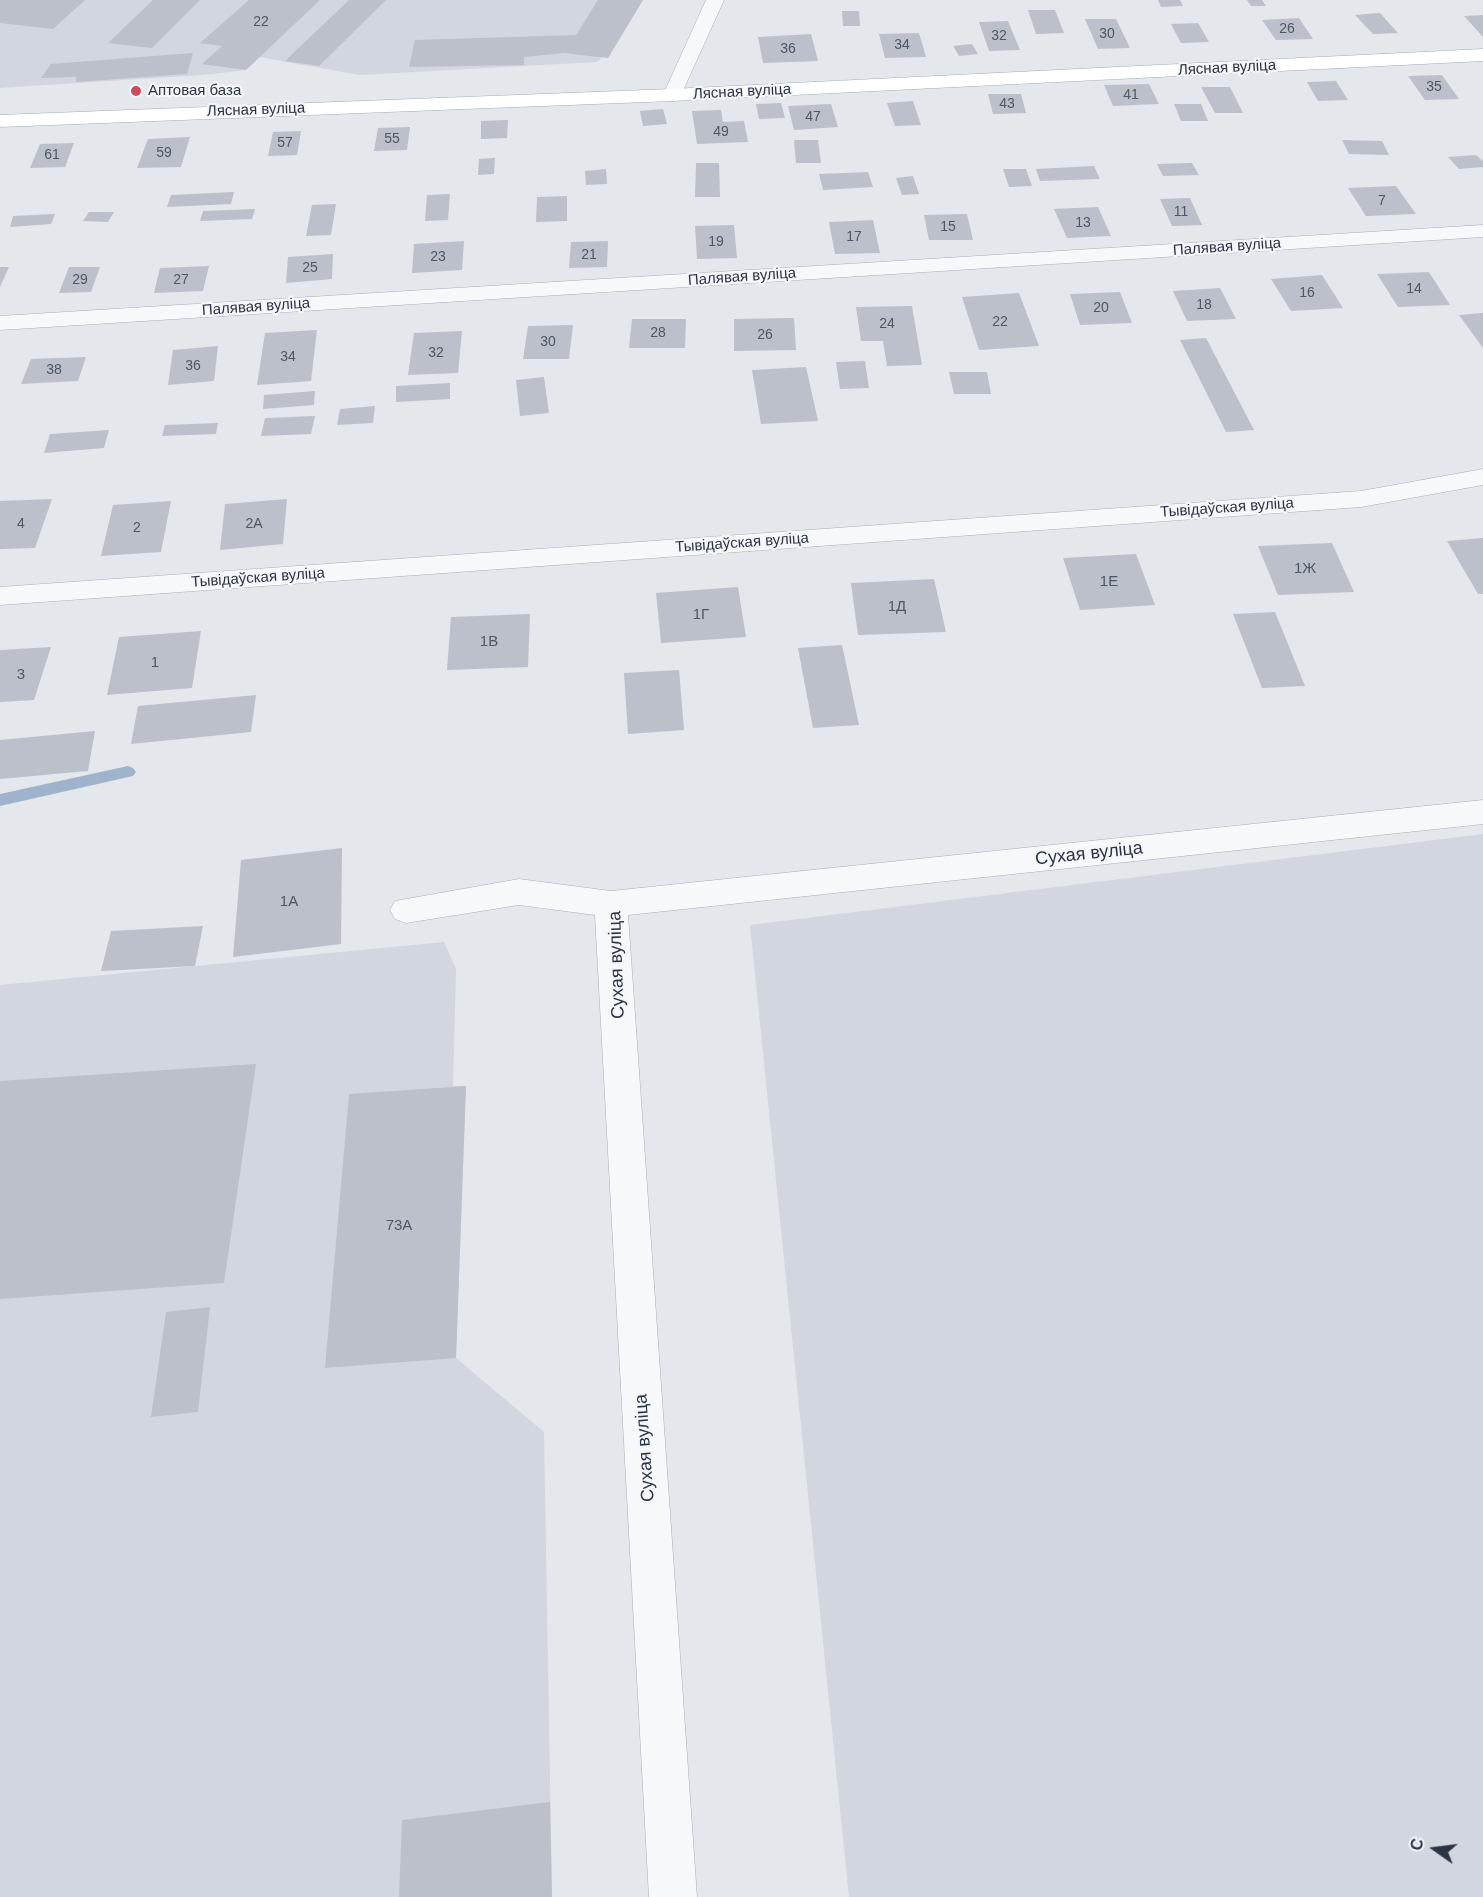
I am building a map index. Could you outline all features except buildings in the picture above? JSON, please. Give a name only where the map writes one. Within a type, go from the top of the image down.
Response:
[{"type":"main road","name":"Лясная вуліца","points":[[0,122],[672,95],[1483,55]]},
{"type":"street","points":[[672,95],[715,0]]},
{"type":"street","name":"Палявая вуліца","points":[[0,323],[1483,231]]},
{"type":"street","name":"Тывідаўская вуліца","points":[[0,596],[1361,499],[1483,477]]},
{"type":"street","name":"Сухая вуліца","points":[[673,1897],[611,904],[1483,812]]},
{"type":"street","points":[[406,910],[519,892],[611,904]]},
{"type":"shaded area","points":[[0,0],[643,0],[608,58],[602,57],[597,62],[359,75],[259,57],[246,70],[0,88]]},
{"type":"shaded area","points":[[1483,834],[1483,1897],[849,1897],[750,925]]},
{"type":"shaded area","points":[[444,942],[456,969],[453,1086],[466,1086],[456,1358],[544,1432],[552,1897],[0,1897],[0,985]]},
{"type":"waterway","points":[[0,800],[128,772]]},
{"type":"place","name":"Аптовая база","points":[[136,91]]}]
